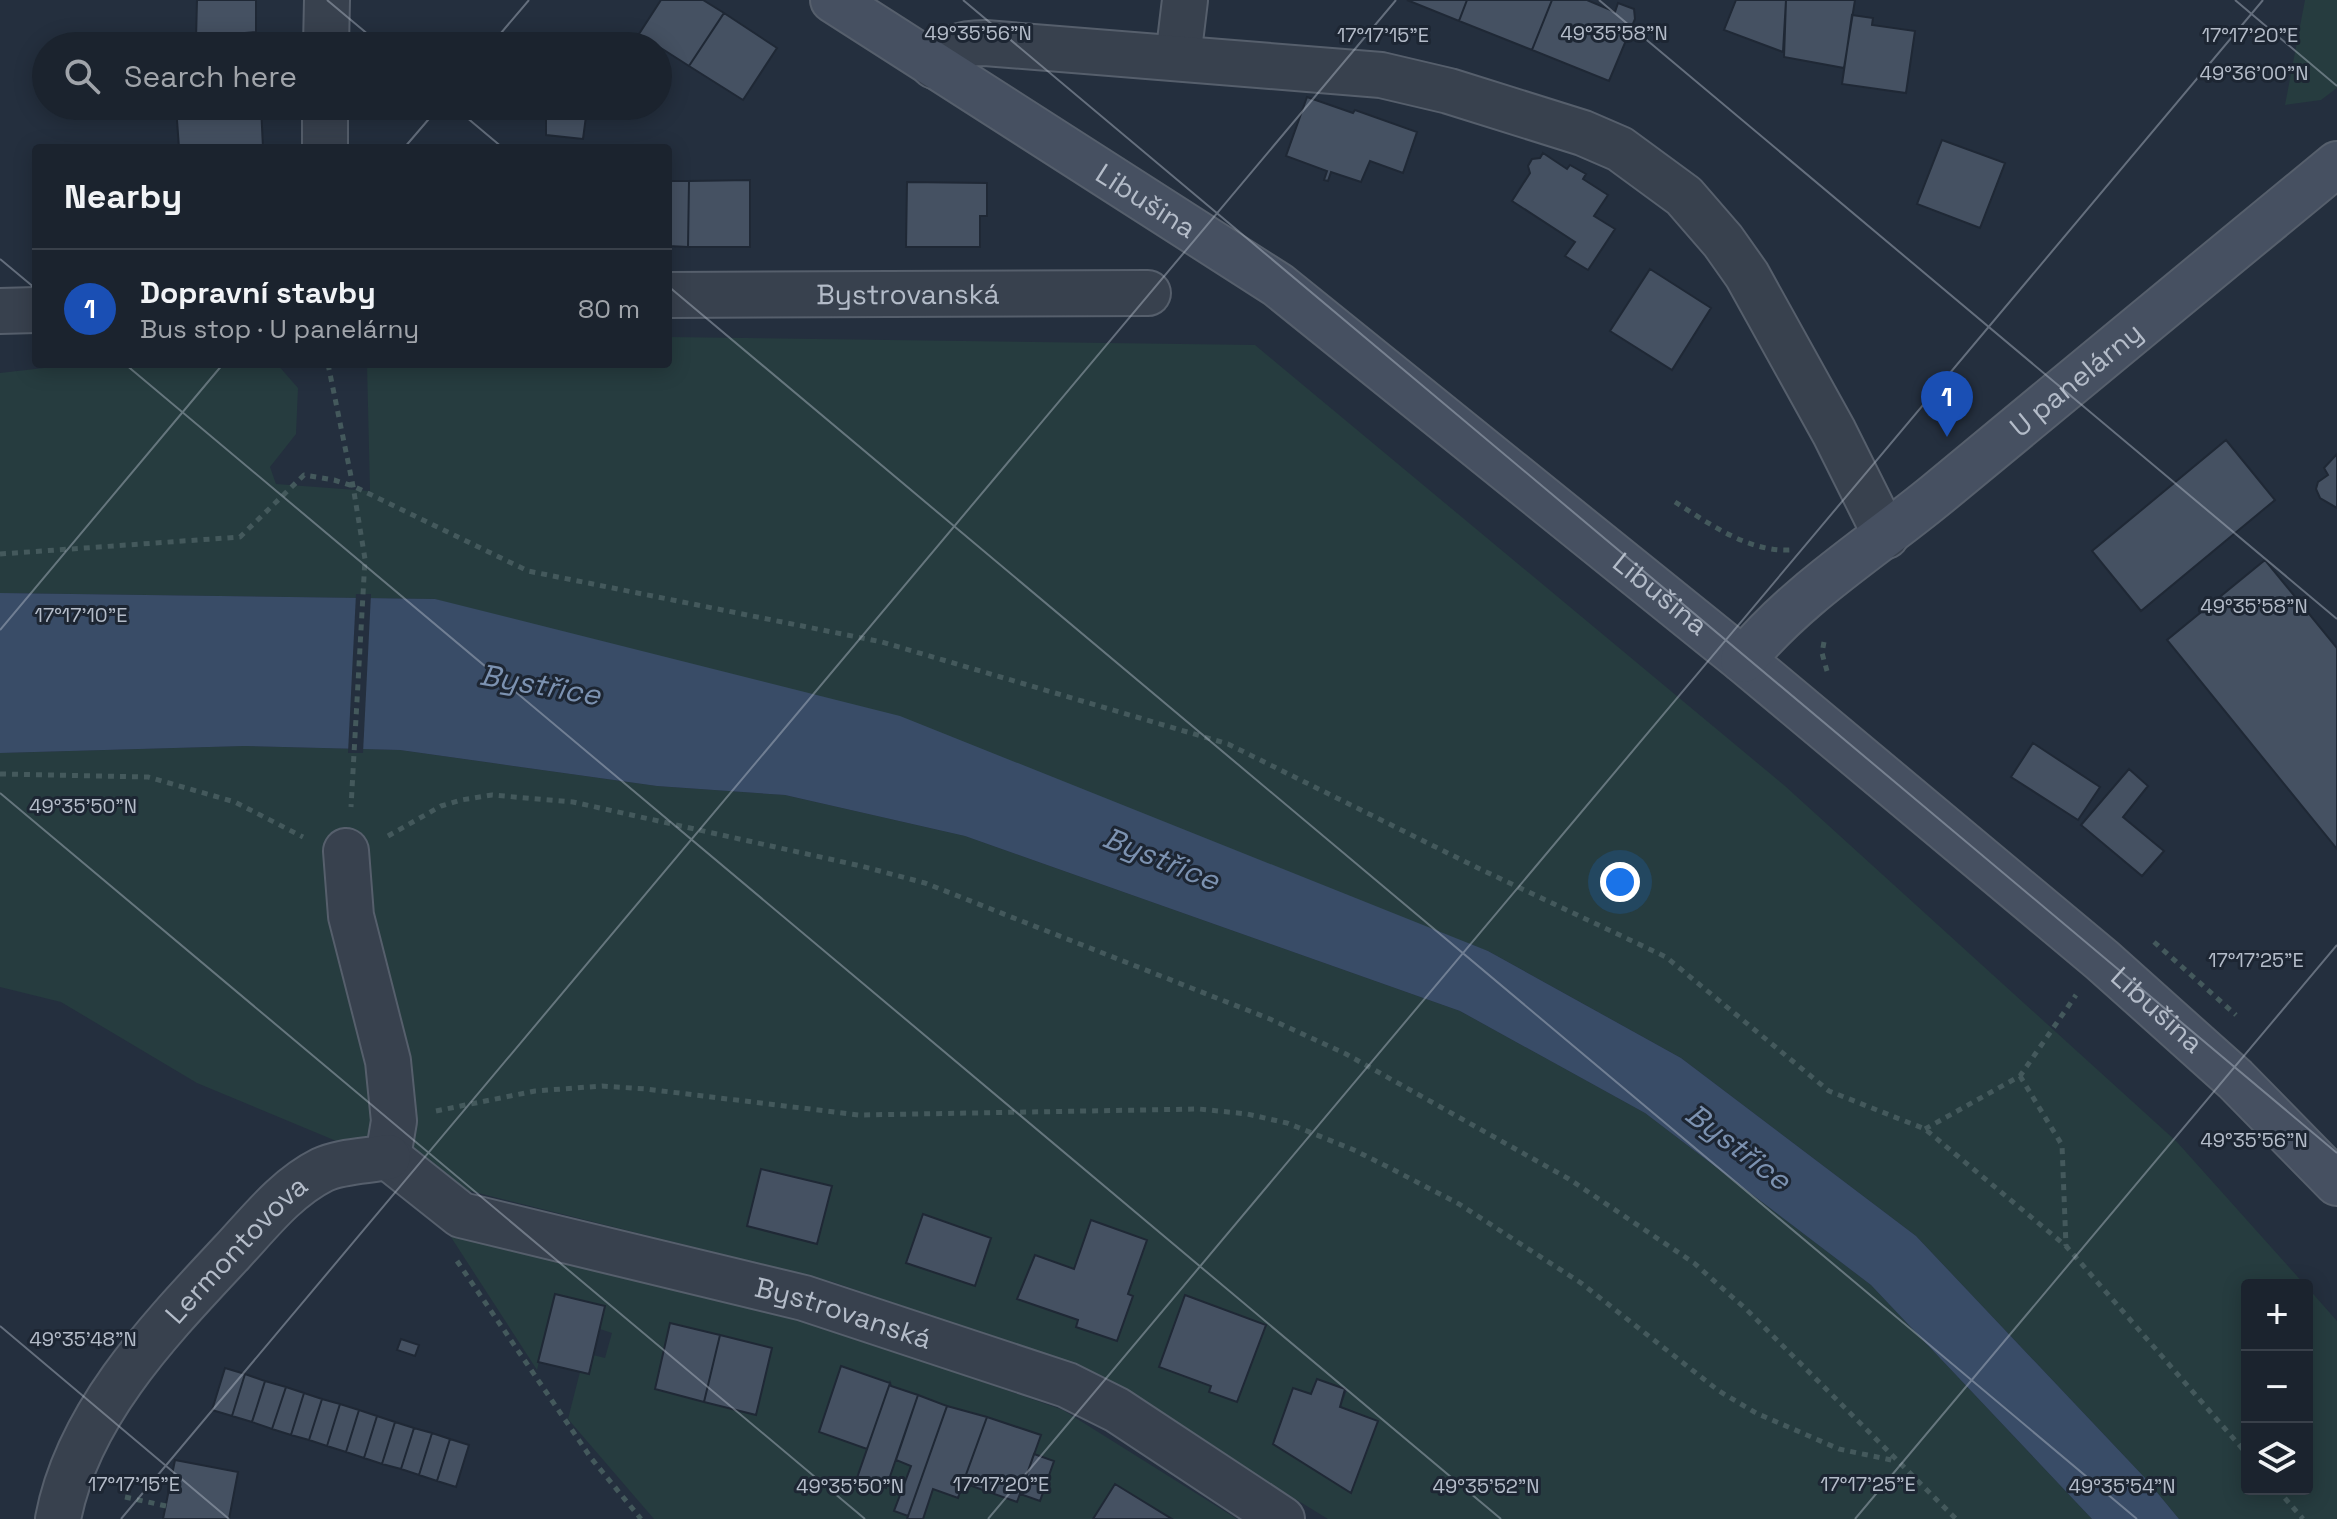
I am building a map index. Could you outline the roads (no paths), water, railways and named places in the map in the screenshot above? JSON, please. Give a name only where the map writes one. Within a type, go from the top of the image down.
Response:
[{"type":"street","points":[[326,32],[327,0]]},
{"type":"street","name":"Libušina","points":[[833,0],[1278,285],[1743,660],[2102,960],[2235,1079],[2337,1183]]},
{"type":"street","points":[[1178,58],[1185,0]]},
{"type":"street","points":[[934,66],[952,48],[966,43],[1381,75],[1449,91],[1583,133],[1620,149],[1684,196],[1723,241],[1747,275],[1819,404],[1886,536]]},
{"type":"street","points":[[325,120],[325,144]]},
{"type":"street","name":"U panelárny","points":[[1743,660],[1792,608],[1886,536],[2337,164]]},
{"type":"street","name":"Bystrovanská","points":[[672,295],[1148,293]]},
{"type":"street","points":[[0,311],[32,310]]},
{"type":"street","points":[[346,851],[351,916],[388,1061],[391,1139]]},
{"type":"street","name":"Bystrovanská","points":[[391,1139],[461,1215],[804,1298],[1067,1385],[1117,1410],[1282,1519]]},
{"type":"street","name":"Lermontovova","points":[[58,1519],[71,1470],[83,1442],[100,1411],[166,1322],[282,1198],[324,1169],[391,1139]]},
{"type":"water","name":"Bystřice","points":[[0,593],[435,599],[900,716],[1488,951],[1681,1058],[1916,1236],[2146,1479],[2179,1519],[2092,1519],[1871,1285],[1645,1113],[1460,1011],[965,836],[785,795],[657,786],[400,750],[244,746],[0,753]]},
{"type":"place","name":"Dopravní stavby","points":[[1947,437]]}]
